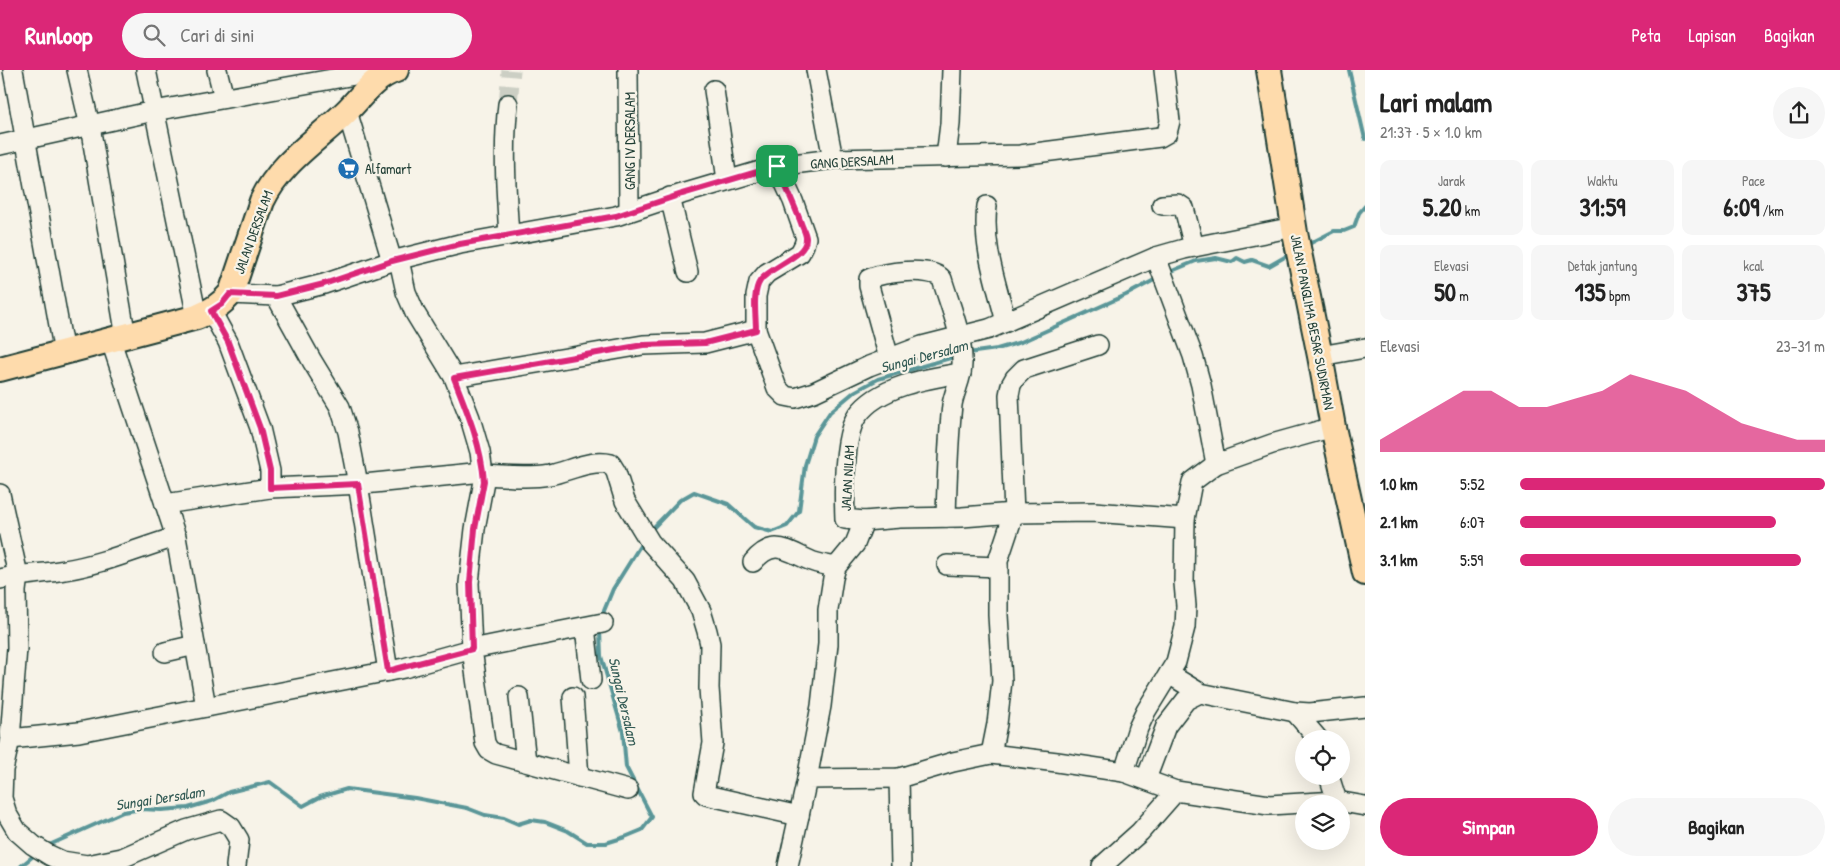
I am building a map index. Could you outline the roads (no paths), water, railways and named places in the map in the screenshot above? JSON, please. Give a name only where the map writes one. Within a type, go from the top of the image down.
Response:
[{"type":"main road","name":"JALAN PANGLIMA BESAR SUDIRMAN","points":[[1269,70],[1294,230],[1333,427],[1365,573]]},
{"type":"main road","name":"JALAN DERSALAM","points":[[0,370],[119,339],[204,314],[222,304],[230,294],[269,186],[285,167],[347,111],[370,86],[389,73]]},
{"type":"street","points":[[12,70],[64,353]]},
{"type":"street","points":[[78,70],[90,126],[119,339],[165,504],[176,536],[206,707]]},
{"type":"street","points":[[146,70],[154,111],[204,314],[228,342],[260,428],[270,471],[270,488]]},
{"type":"street","points":[[217,70],[224,98]]},
{"type":"street","name":"GANG IV DERSALAM","points":[[628,70],[629,211]]},
{"type":"street","points":[[816,70],[833,160]]},
{"type":"street","points":[[946,157],[950,124],[952,70]]},
{"type":"street","name":"GANG DERSALAM","points":[[230,294],[276,296],[324,284],[395,261],[460,244],[616,216],[670,197],[777,166],[833,160],[1020,155],[1160,137],[1167,133],[1170,121],[1164,70]]},
{"type":"street","points":[[0,145],[154,111],[224,98],[366,73],[374,76],[389,73]]},
{"type":"street","points":[[714,90],[728,180]]},
{"type":"street","points":[[508,104],[505,170],[510,235]]},
{"type":"street","points":[[347,111],[406,292],[415,312],[454,378],[470,418],[480,452],[484,481],[475,529],[470,582],[472,649],[485,743],[489,750],[496,754],[628,790]]},
{"type":"street","points":[[777,166],[806,238],[800,253],[767,272],[759,282],[756,296],[756,330],[777,388],[785,396],[795,398],[814,392],[888,358],[922,346],[961,356]]},
{"type":"street","points":[[670,197],[688,272]]},
{"type":"street","points":[[1162,205],[1178,204],[1184,208],[1194,247]]},
{"type":"street","points":[[987,206],[985,223],[987,246],[1006,322]]},
{"type":"street","points":[[961,356],[989,330],[1006,322],[1159,264],[1194,247],[1294,230]]},
{"type":"street","points":[[1159,264],[1193,356],[1201,385],[1216,464]]},
{"type":"street","points":[[888,358],[869,286],[869,279],[917,271],[939,275],[942,278],[961,356],[953,402],[947,462],[946,517]]},
{"type":"street","points":[[276,296],[340,407],[348,432],[388,671]]},
{"type":"street","points":[[454,378],[643,345],[705,343],[756,330]]},
{"type":"street","points":[[991,754],[1002,681],[998,615],[998,561],[1014,513],[1011,385],[1024,369],[1098,345]]},
{"type":"street","points":[[1320,356],[1365,348]]},
{"type":"street","name":"JALAN NILAM","points":[[788,866],[821,706],[828,644],[828,610],[836,567],[855,544],[864,521],[845,519],[843,486],[849,436],[856,417],[871,401],[897,388],[927,378],[961,356]]},
{"type":"street","points":[[1124,772],[1138,728],[1146,711],[1176,662],[1185,627],[1185,519],[1192,482],[1216,464],[1272,444],[1333,427]]},
{"type":"street","points":[[165,504],[270,488],[358,484],[483,473],[514,476],[549,475],[594,463],[611,464],[616,472],[625,501],[650,542],[686,581],[701,611],[710,644],[709,688],[713,743],[704,793],[716,798],[798,816]]},
{"type":"street","points":[[0,494],[9,577],[16,591],[17,648],[10,738],[3,770],[2,798],[7,814],[17,831],[33,845],[49,855],[62,860],[87,864],[122,858],[138,859],[186,830],[221,820],[231,827],[239,840],[236,866]]},
{"type":"street","points":[[864,521],[1014,513],[1094,512],[1185,519]]},
{"type":"street","points":[[9,577],[65,570],[127,554],[176,536]]},
{"type":"street","points":[[753,562],[760,554],[769,549],[780,548],[791,551],[813,562],[836,567]]},
{"type":"street","points":[[946,565],[998,567]]},
{"type":"street","points":[[10,738],[79,732],[388,671],[472,649],[594,625],[592,680]]},
{"type":"street","points":[[165,652],[195,645]]},
{"type":"street","points":[[1168,674],[1200,693],[1296,712],[1310,713],[1365,707]]},
{"type":"street","points":[[1146,779],[1166,726],[1186,700],[1200,693]]},
{"type":"street","points":[[573,696],[579,777]]},
{"type":"street","points":[[519,697],[526,762]]},
{"type":"street","points":[[1296,712],[1311,730]]},
{"type":"street","points":[[807,779],[899,778],[953,762],[991,754],[1124,772],[1176,791],[1269,805],[1295,803]]},
{"type":"street","points":[[899,778],[901,866]]},
{"type":"street","points":[[1102,866],[1140,832],[1176,791]]},
{"type":"street","points":[[1350,803],[1365,806]]},
{"type":"waterway","name":"Sungai Dersalam","points":[[1349,70],[1365,139]]},
{"type":"waterway","name":"Sungai Dersalam","points":[[1305,246],[1334,231],[1344,231],[1354,227],[1359,213],[1365,206]]},
{"type":"waterway","name":"Sungai Dersalam","points":[[1167,273],[1196,261],[1216,258],[1232,262],[1237,258],[1245,262],[1252,260],[1269,266],[1290,254]]},
{"type":"waterway","name":"Sungai Dersalam","points":[[968,353],[997,349],[1021,342],[1126,295],[1158,278]]},
{"type":"waterway","name":"Sungai Dersalam","points":[[650,531],[680,500],[694,492],[728,504],[754,527],[772,532],[787,526],[799,511],[805,465],[814,436],[830,412],[854,392],[878,379],[957,356]]},
{"type":"waterway","name":"Sungai Dersalam","points":[[601,618],[613,589],[643,541]]},
{"type":"waterway","name":"Sungai Dersalam","points":[[47,846],[123,812],[142,809],[188,808],[212,801],[229,792],[270,782],[303,806],[320,797],[347,789],[415,798],[467,808],[485,815],[504,818],[518,824],[531,820],[545,822],[568,831],[587,843],[606,843],[625,837],[642,830],[652,817],[626,767],[623,732],[601,656],[600,630]]},
{"type":"waterway","name":"Sungai Dersalam","points":[[21,866],[37,853]]},
{"type":"tunnel","points":[[508,104],[511,70]]},
{"type":"place","name":"Alfamart","points":[[349,168]]}]
